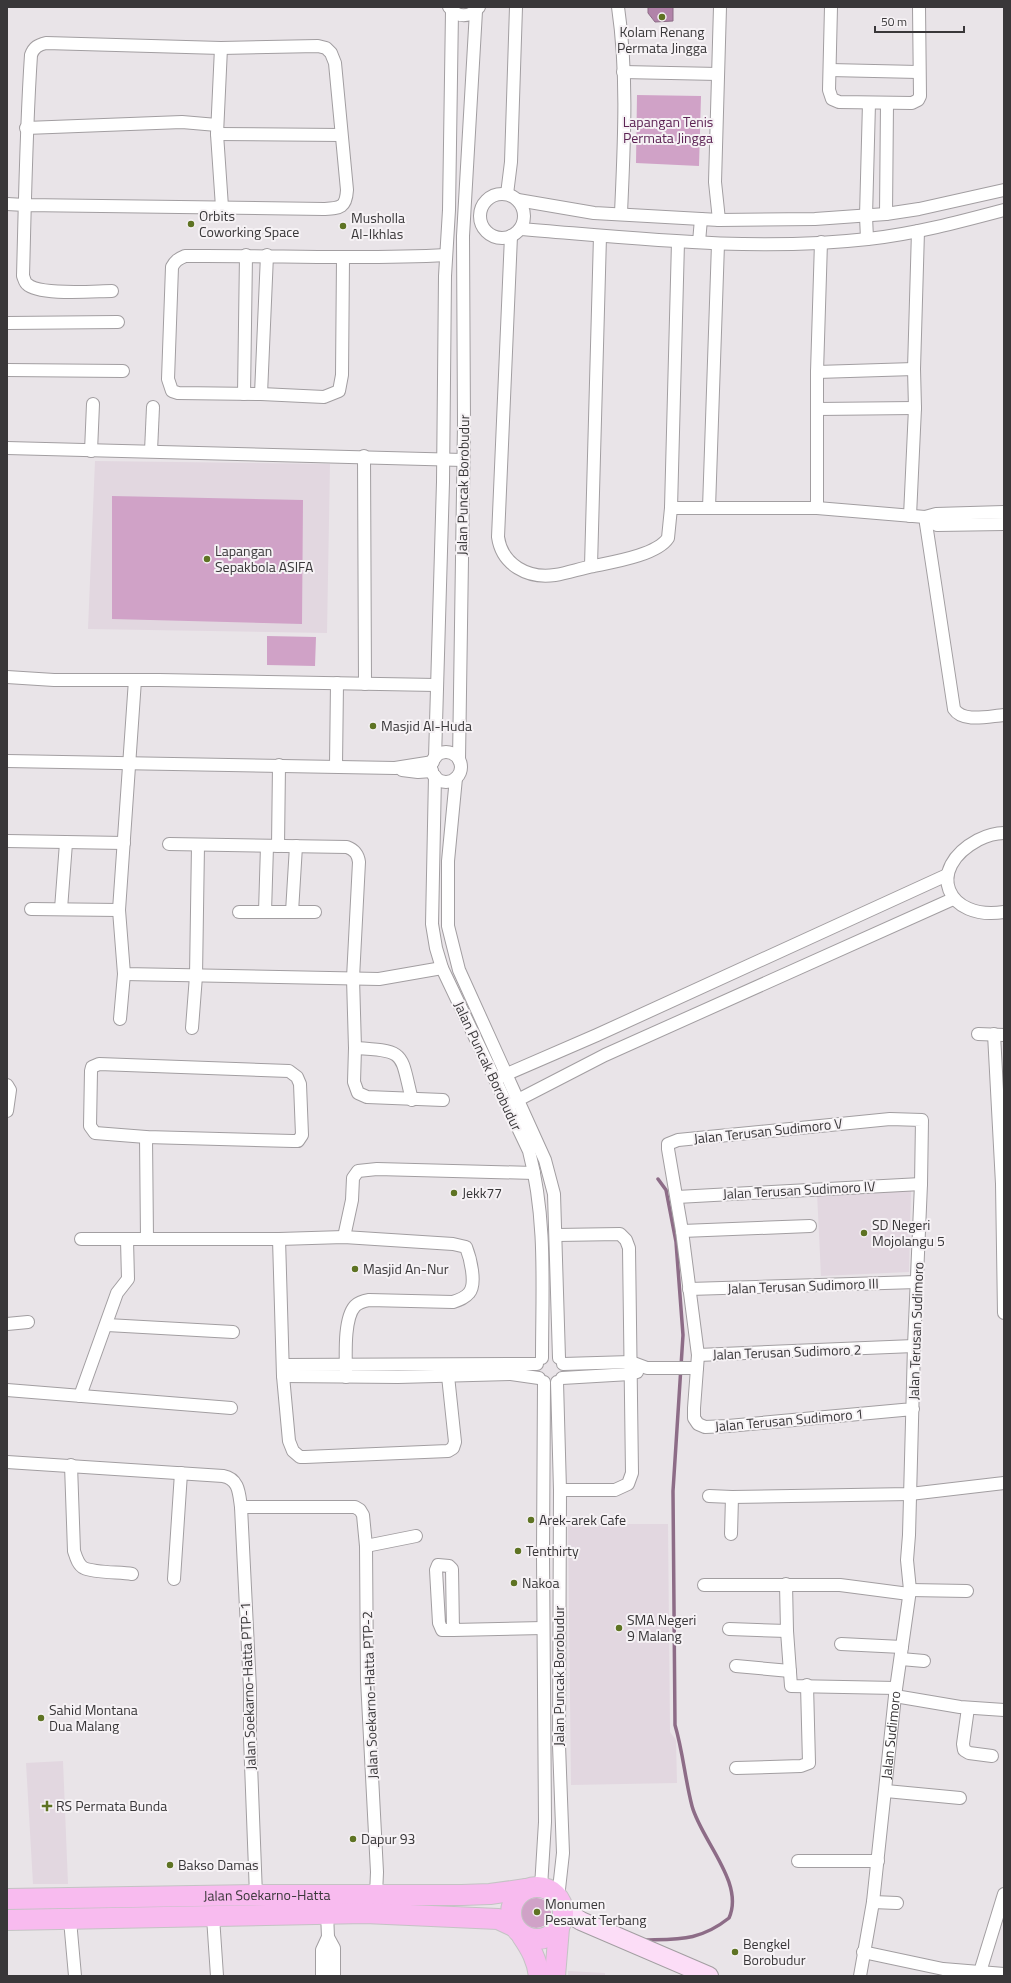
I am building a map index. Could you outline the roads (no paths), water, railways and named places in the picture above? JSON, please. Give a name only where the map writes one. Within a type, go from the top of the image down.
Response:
[{"type":"main road","name":"Jalan Soekarno-Hatta","points":[[7,1899],[256,1895],[490,1894],[534,1888]]},
{"type":"main road","points":[[539,1976],[538,1965],[532,1951],[510,1917],[515,1898],[534,1888],[551,1891],[560,1912],[555,1976]]},
{"type":"main road","points":[[212,1896],[214,1917]]},
{"type":"main road","name":"Jalan Soekarno-Hatta","points":[[7,1920],[214,1917],[365,1912],[498,1919],[529,1939],[543,1940],[549,1937],[560,1912]]},
{"type":"street","points":[[516,7],[511,162],[512,197],[523,209],[524,219],[515,233],[498,538],[500,549],[505,558],[512,564],[532,574],[554,575],[625,560],[666,542],[670,534],[678,242]]},
{"type":"street","points":[[618,7],[622,32],[623,72],[621,214]]},
{"type":"street","points":[[719,220],[716,182],[720,7]]},
{"type":"street","points":[[831,7],[829,90],[832,98],[839,102],[869,103],[912,103],[918,100],[920,96],[918,72],[918,7]]},
{"type":"street","points":[[450,9],[463,16],[477,9]]},
{"type":"street","name":"Jalan Puncak Borobudur","points":[[450,9],[449,210],[446,255],[444,336],[443,482],[436,685],[432,924],[436,948],[442,968],[529,1151],[542,1222],[540,1361]]},
{"type":"street","name":"Jalan Puncak Borobudur","points":[[459,760],[464,334],[462,287],[464,210],[477,9]]},
{"type":"street","points":[[7,204],[25,205],[324,209],[336,208],[343,205],[346,200],[347,190],[335,64],[331,53],[326,48],[318,46],[221,48],[54,44],[38,45],[33,49],[31,55],[26,128],[25,205],[23,276],[27,284],[36,289],[56,292],[112,291]]},
{"type":"street","points":[[221,48],[217,129],[222,207]]},
{"type":"street","points":[[830,70],[918,72]]},
{"type":"street","points":[[623,72],[718,74]]},
{"type":"street","points":[[868,239],[866,216],[869,103]]},
{"type":"street","points":[[886,214],[887,103]]},
{"type":"street","points":[[26,128],[182,122],[217,129],[341,135]]},
{"type":"street","points":[[1004,190],[919,209],[866,216],[719,220],[594,213],[498,193],[490,196],[483,203],[479,212],[480,221],[484,230],[492,236],[501,238],[515,233],[600,236],[718,244],[821,242],[868,239],[918,231],[1004,210]]},
{"type":"street","points":[[449,210],[479,212]]},
{"type":"street","points":[[698,242],[701,219]]},
{"type":"street","points":[[910,516],[915,408],[914,369],[918,231]]},
{"type":"street","points":[[591,566],[600,236]]},
{"type":"street","points":[[817,508],[817,372],[821,242]]},
{"type":"street","points":[[709,508],[718,244]]},
{"type":"street","points":[[342,258],[342,375],[339,391],[324,397],[261,394],[178,393],[172,391],[168,379],[172,268],[174,262],[184,256],[267,255],[342,258],[446,255]]},
{"type":"street","points":[[261,394],[267,255]]},
{"type":"street","points":[[244,394],[246,256]]},
{"type":"street","points":[[7,323],[118,322]]},
{"type":"street","points":[[444,336],[464,334]]},
{"type":"street","points":[[817,372],[914,369]]},
{"type":"street","points":[[7,370],[123,372]]},
{"type":"street","points":[[92,450],[93,404]]},
{"type":"street","points":[[151,451],[152,408]]},
{"type":"street","points":[[817,409],[915,408]]},
{"type":"street","points":[[7,448],[364,456],[463,460]]},
{"type":"street","points":[[364,456],[365,684]]},
{"type":"street","points":[[443,482],[462,484]]},
{"type":"street","points":[[671,508],[817,508],[925,517],[936,514],[1004,512]]},
{"type":"street","points":[[925,517],[937,526],[1004,524]]},
{"type":"street","points":[[925,517],[954,709],[957,714],[966,717],[1004,715]]},
{"type":"street","points":[[7,677],[54,680],[436,685]]},
{"type":"street","points":[[120,1019],[124,974],[119,910],[128,763],[135,680]]},
{"type":"street","points":[[336,766],[337,683]]},
{"type":"street","points":[[447,752],[456,756],[459,760],[461,769],[456,778],[442,781],[434,767],[438,754],[447,752]]},
{"type":"street","points":[[7,761],[395,768],[434,767]]},
{"type":"street","points":[[264,912],[272,846],[279,765]]},
{"type":"street","name":"Jalan Puncak Borobudur","points":[[456,778],[448,861],[448,926],[459,970],[545,1160],[554,1194],[557,1235],[561,1361]]},
{"type":"street","points":[[1004,833],[998,832],[969,845],[956,857],[950,866],[947,875],[948,886],[954,899],[959,904],[975,911],[989,913],[1004,912]]},
{"type":"street","points":[[7,841],[124,843]]},
{"type":"street","points":[[62,909],[66,843]]},
{"type":"street","points":[[169,844],[347,847],[354,850],[357,854],[359,862],[353,978],[356,1048],[354,1082],[356,1090],[360,1095],[367,1097],[412,1100],[443,1100]]},
{"type":"street","points":[[192,1028],[196,976],[198,845]]},
{"type":"street","points":[[292,912],[296,846]]},
{"type":"street","points":[[432,860],[448,861]]},
{"type":"street","points":[[495,1079],[597,1035],[947,875]]},
{"type":"street","points":[[507,1105],[606,1055],[954,899]]},
{"type":"street","points":[[31,909],[119,910]]},
{"type":"street","points":[[239,912],[315,912]]},
{"type":"street","points":[[124,974],[379,979],[442,968]]},
{"type":"street","points":[[978,1034],[999,1035],[1004,1312]]},
{"type":"street","points":[[597,1035],[606,1055]]},
{"type":"street","points":[[356,1048],[386,1050],[395,1053],[403,1062],[412,1100]]},
{"type":"street","points":[[99,1064],[289,1071],[297,1077],[300,1084],[302,1135],[298,1141],[146,1137],[100,1134],[91,1130],[92,1067],[99,1064]]},
{"type":"street","points":[[7,1085],[10,1090],[7,1111]]},
{"type":"street","name":"Jalan Terusan Sudimoro V","points":[[677,1196],[668,1149],[668,1144],[672,1141],[876,1120],[922,1120]]},
{"type":"street","name":"Jalan Terusan Sudimoro","points":[[910,1494],[914,1346],[922,1184],[922,1120]]},
{"type":"street","points":[[146,1137],[147,1239]]},
{"type":"street","points":[[344,1237],[352,1200],[353,1178],[358,1171],[377,1169],[534,1173]]},
{"type":"street","name":"Jalan Terusan Sudimoro IV","points":[[677,1196],[922,1184]]},
{"type":"street","points":[[677,1196],[698,1356]]},
{"type":"street","points":[[682,1231],[810,1226]]},
{"type":"street","points":[[557,1235],[620,1234],[626,1240],[629,1248],[631,1479],[628,1484],[614,1490],[560,1490]]},
{"type":"street","points":[[81,1239],[279,1240],[344,1237],[461,1245],[466,1248],[469,1255],[472,1281],[471,1292],[463,1298],[453,1302],[377,1300],[360,1302],[354,1306],[347,1325],[346,1371]]},
{"type":"street","points":[[80,1396],[107,1325],[117,1293],[128,1279],[127,1240]]},
{"type":"street","points":[[279,1240],[283,1370],[289,1441],[293,1452],[304,1457],[448,1451],[453,1448],[455,1442],[448,1376]]},
{"type":"street","name":"Jalan Terusan Sudimoro III","points":[[688,1289],[917,1282]]},
{"type":"street","points":[[7,1324],[28,1322]]},
{"type":"street","points":[[107,1325],[234,1332]]},
{"type":"street","name":"Jalan Terusan Sudimoro 2","points":[[694,1368],[698,1356],[914,1346]]},
{"type":"street","points":[[283,1370],[398,1371],[540,1361],[550,1355],[561,1361],[630,1368],[694,1368]]},
{"type":"street","points":[[540,1361],[536,1369],[542,1380]]},
{"type":"street","points":[[560,1380],[564,1369],[561,1361]]},
{"type":"street","points":[[398,1371],[448,1376],[511,1374],[542,1380],[548,1384],[560,1380],[630,1368]]},
{"type":"street","name":"Jalan Terusan Sudimoro 1","points":[[694,1368],[694,1418],[698,1424],[706,1427],[813,1420],[913,1409]]},
{"type":"street","name":"Jalan Puncak Borobudur","points":[[534,1888],[544,1849],[542,1380]]},
{"type":"street","name":"Jalan Puncak Borobudur","points":[[560,1380],[559,1745],[563,1853],[560,1912]]},
{"type":"street","points":[[7,1390],[231,1408]]},
{"type":"street","points":[[7,1462],[181,1473],[174,1579]]},
{"type":"street","points":[[71,1465],[74,1552],[79,1562],[84,1568],[91,1570],[132,1574]]},
{"type":"street","name":"Jalan Soekarno-Hatta PTP-1","points":[[181,1473],[223,1476],[232,1480],[239,1490],[250,1689],[250,1738],[256,1895]]},
{"type":"street","points":[[709,1496],[732,1497],[910,1494],[1004,1483]]},
{"type":"street","name":"Jalan Sudimoro","points":[[860,1976],[873,1902],[896,1692],[909,1592],[907,1560],[910,1494]]},
{"type":"street","points":[[731,1534],[732,1497]]},
{"type":"street","name":"Jalan Soekarno-Hatta PTP-2","points":[[241,1507],[355,1507],[360,1510],[363,1515],[366,1546],[367,1680],[377,1872],[376,1895]]},
{"type":"street","points":[[366,1546],[416,1536]]},
{"type":"street","points":[[543,1554],[559,1555]]},
{"type":"street","points":[[453,1630],[452,1569],[449,1566],[438,1565],[436,1570],[439,1626],[442,1630],[453,1630],[543,1628]]},
{"type":"street","points":[[786,1584],[787,1631],[792,1686],[807,1685],[896,1692],[968,1708],[1004,1710]]},
{"type":"street","points":[[704,1585],[786,1584],[840,1586],[909,1592],[967,1591]]},
{"type":"street","points":[[729,1629],[787,1631]]},
{"type":"street","points":[[841,1644],[902,1653],[924,1661]]},
{"type":"street","points":[[736,1666],[790,1671]]},
{"type":"street","points":[[736,1768],[801,1766],[809,1763],[807,1685]]},
{"type":"street","points":[[968,1708],[963,1744],[964,1750],[969,1753],[992,1756]]},
{"type":"street","points":[[544,1745],[559,1745]]},
{"type":"street","points":[[886,1791],[960,1798]]},
{"type":"street","points":[[798,1861],[878,1861]]},
{"type":"street","points":[[980,1972],[1004,1894]]},
{"type":"street","points":[[873,1902],[897,1903]]},
{"type":"street","points":[[560,1912],[709,1976]]},
{"type":"street","points":[[327,1913],[328,1936],[334,1948],[334,1976]]},
{"type":"street","points":[[214,1917],[217,1976]]},
{"type":"street","points":[[70,1920],[75,1976]]},
{"type":"street","points":[[322,1976],[322,1950],[328,1936]]},
{"type":"street","points":[[863,1952],[948,1970],[1004,1974]]},
{"type":"waterway","points":[[645,1940],[679,1939],[699,1935],[718,1926],[729,1918],[732,1905],[731,1891],[727,1876],[704,1833],[692,1806],[675,1725],[673,1491],[683,1335],[676,1242],[666,1190],[658,1179]]},
{"type":"place","name":"Kolam Renang Permata Jingga","points":[[662,17]]},
{"type":"place","name":"Orbits Coworking Space","points":[[191,224]]},
{"type":"place","name":"Musholla Al-Ikhlas","points":[[343,226]]},
{"type":"place","name":"Lapangan Sepakbola ASIFA","points":[[207,559]]},
{"type":"place","name":"Masjid Al-Huda","points":[[373,726]]},
{"type":"place","name":"Jekk77","points":[[454,1193]]},
{"type":"place","name":"SD Negeri Mojolangu 5","points":[[864,1233]]},
{"type":"place","name":"Masjid An-Nur","points":[[355,1269]]},
{"type":"place","name":"Arek-arek Cafe","points":[[531,1520]]},
{"type":"place","name":"Tenthirty","points":[[518,1551]]},
{"type":"place","name":"Nakoa","points":[[514,1583]]},
{"type":"place","name":"SMA Negeri 9 Malang","points":[[619,1628]]},
{"type":"place","name":"Sahid Montana Dua Malang","points":[[41,1718]]},
{"type":"place","name":"RS Permata Bunda","points":[[47,1806]]},
{"type":"place","name":"Dapur 93","points":[[353,1839]]},
{"type":"place","name":"Bakso Damas","points":[[170,1865]]},
{"type":"place","name":"Monumen Pesawat Terbang","points":[[537,1912]]},
{"type":"place","name":"Bengkel Borobudur","points":[[735,1952]]},
{"type":"park label","name":"Lapangan Tenis Permata Jingga","points":[[668,130]]}]
